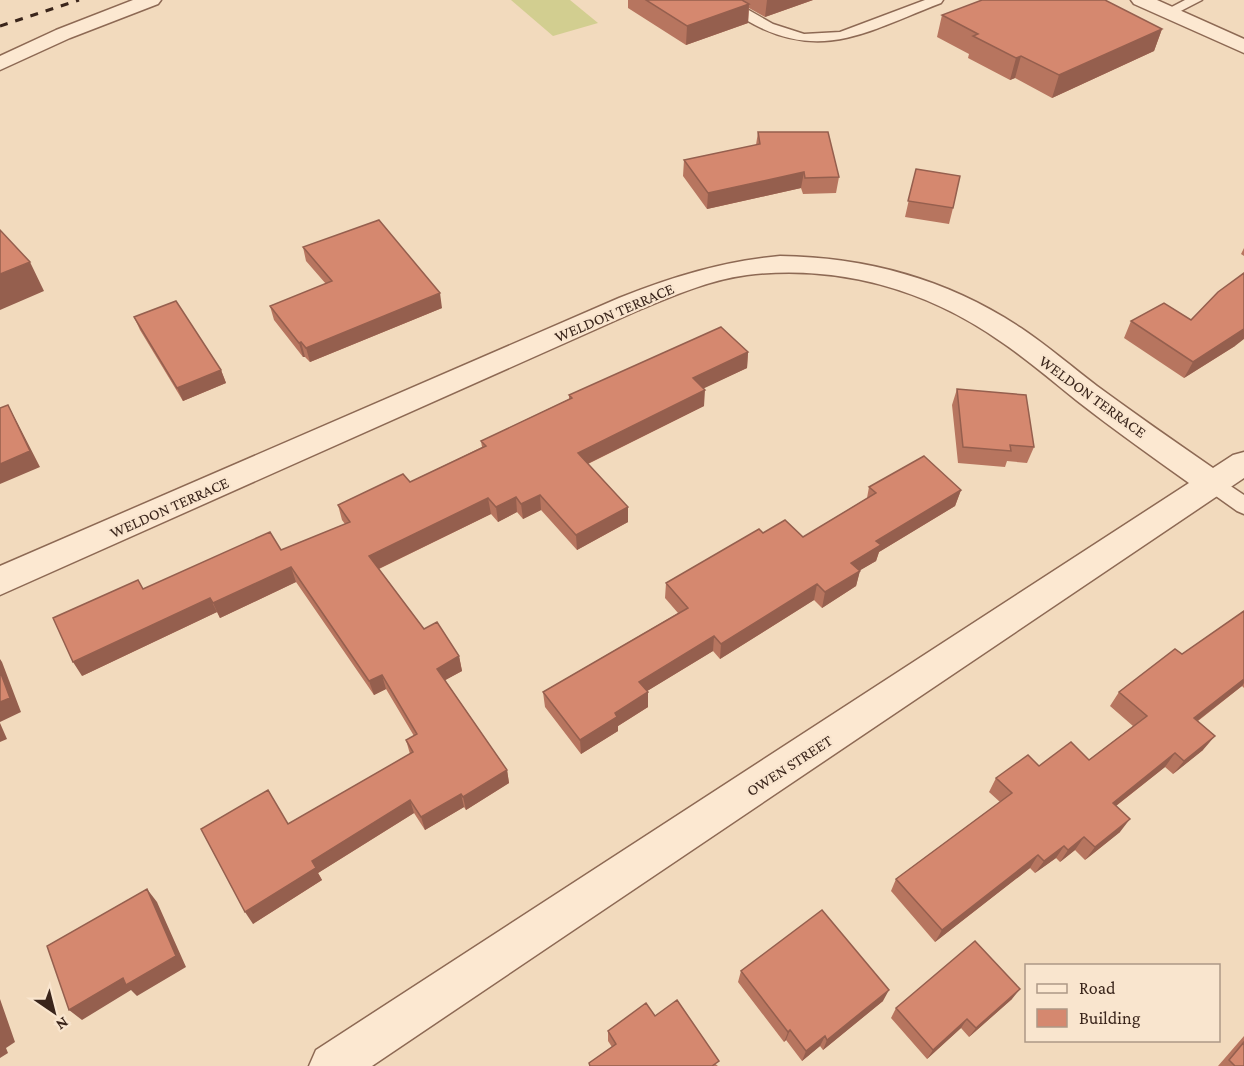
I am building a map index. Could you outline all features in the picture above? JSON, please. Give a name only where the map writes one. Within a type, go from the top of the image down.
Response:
[{"type":"street","points":[[0,63],[93,21],[151,0]]},
{"type":"street","points":[[1141,0],[1244,47]]},
{"type":"street","name":"WELDON TERRACE","points":[[0,581],[629,304],[709,275],[744,267],[789,263],[829,265],[883,275],[956,301],[1002,328],[1213,484]]},
{"type":"street","name":"OWEN STREET","points":[[332,1066],[1244,463]]},
{"type":"lane","points":[[722,0],[768,27],[803,38],[842,36],[937,0]]},
{"type":"lane","points":[[1168,12],[1196,0]]},
{"type":"lane","points":[[1213,484],[1244,506]]},
{"type":"shaded area","points":[[511,0],[570,0],[598,23],[553,36]]},
{"type":"building","points":[[646,0],[742,0],[749,4],[687,26]]},
{"type":"building","points":[[982,0],[1105,0],[1162,29],[1059,75],[1021,56],[1016,58],[973,36],[978,34],[942,15]]},
{"type":"building","points":[[758,132],[828,132],[839,177],[805,178],[804,172],[708,193],[684,160],[760,144]]},
{"type":"building","points":[[916,169],[960,176],[953,208],[908,201]]},
{"type":"building","points":[[379,220],[440,293],[306,348],[301,342],[299,343],[270,306],[332,281],[303,247]]},
{"type":"building","points":[[0,230],[30,262],[0,274]]},
{"type":"building","points":[[1244,273],[1244,329],[1193,362],[1131,321],[1164,303],[1191,320],[1218,292]]},
{"type":"building","points":[[176,301],[221,370],[177,388],[134,317]]},
{"type":"building","points":[[721,327],[748,352],[693,378],[705,390],[578,453],[628,507],[576,535],[540,495],[521,504],[516,497],[496,507],[488,498],[369,556],[424,629],[437,622],[459,656],[437,669],[507,770],[463,797],[461,794],[421,817],[410,800],[312,861],[316,868],[245,912],[201,829],[268,790],[288,824],[413,752],[406,740],[417,734],[382,675],[369,681],[291,567],[213,603],[210,598],[73,662],[53,618],[138,580],[143,589],[270,532],[281,550],[350,522],[338,505],[403,474],[410,482],[486,446],[481,441],[572,398],[569,395]]},
{"type":"building","points":[[957,389],[1026,395],[1034,447],[1010,445],[1011,451],[963,447]]},
{"type":"building","points":[[8,405],[30,451],[0,464],[0,408]]},
{"type":"building","points":[[924,456],[961,490],[876,541],[881,545],[851,563],[860,571],[825,592],[817,584],[721,644],[714,636],[639,682],[648,692],[615,713],[617,717],[580,740],[543,692],[688,608],[666,583],[759,529],[763,533],[785,520],[803,537],[876,493],[869,487]]},
{"type":"building","points":[[1244,611],[1244,679],[1194,718],[1215,736],[1184,761],[1175,753],[1113,803],[1130,819],[1095,847],[1084,837],[1068,850],[1064,846],[1044,861],[1038,855],[942,930],[896,879],[1012,793],[996,778],[1028,755],[1039,766],[1071,742],[1089,760],[1147,716],[1119,692],[1175,649],[1182,654]]},
{"type":"building","points":[[0,671],[10,698],[0,702]]},
{"type":"building","points":[[147,889],[176,956],[126,985],[123,978],[69,1010],[47,946]]},
{"type":"building","points":[[822,910],[889,990],[827,1040],[825,1036],[806,1051],[790,1030],[788,1032],[741,971]]},
{"type":"building","points":[[975,941],[1020,989],[976,1028],[967,1019],[933,1050],[896,1008]]},
{"type":"building","points":[[677,1000],[719,1061],[712,1066],[590,1066],[589,1063],[616,1044],[608,1031],[646,1003],[655,1016]]},
{"type":"building","points":[[1244,1042],[1244,1066],[1235,1066],[1229,1060]]},
{"type":"railway","points":[[0,26],[79,0]]}]
